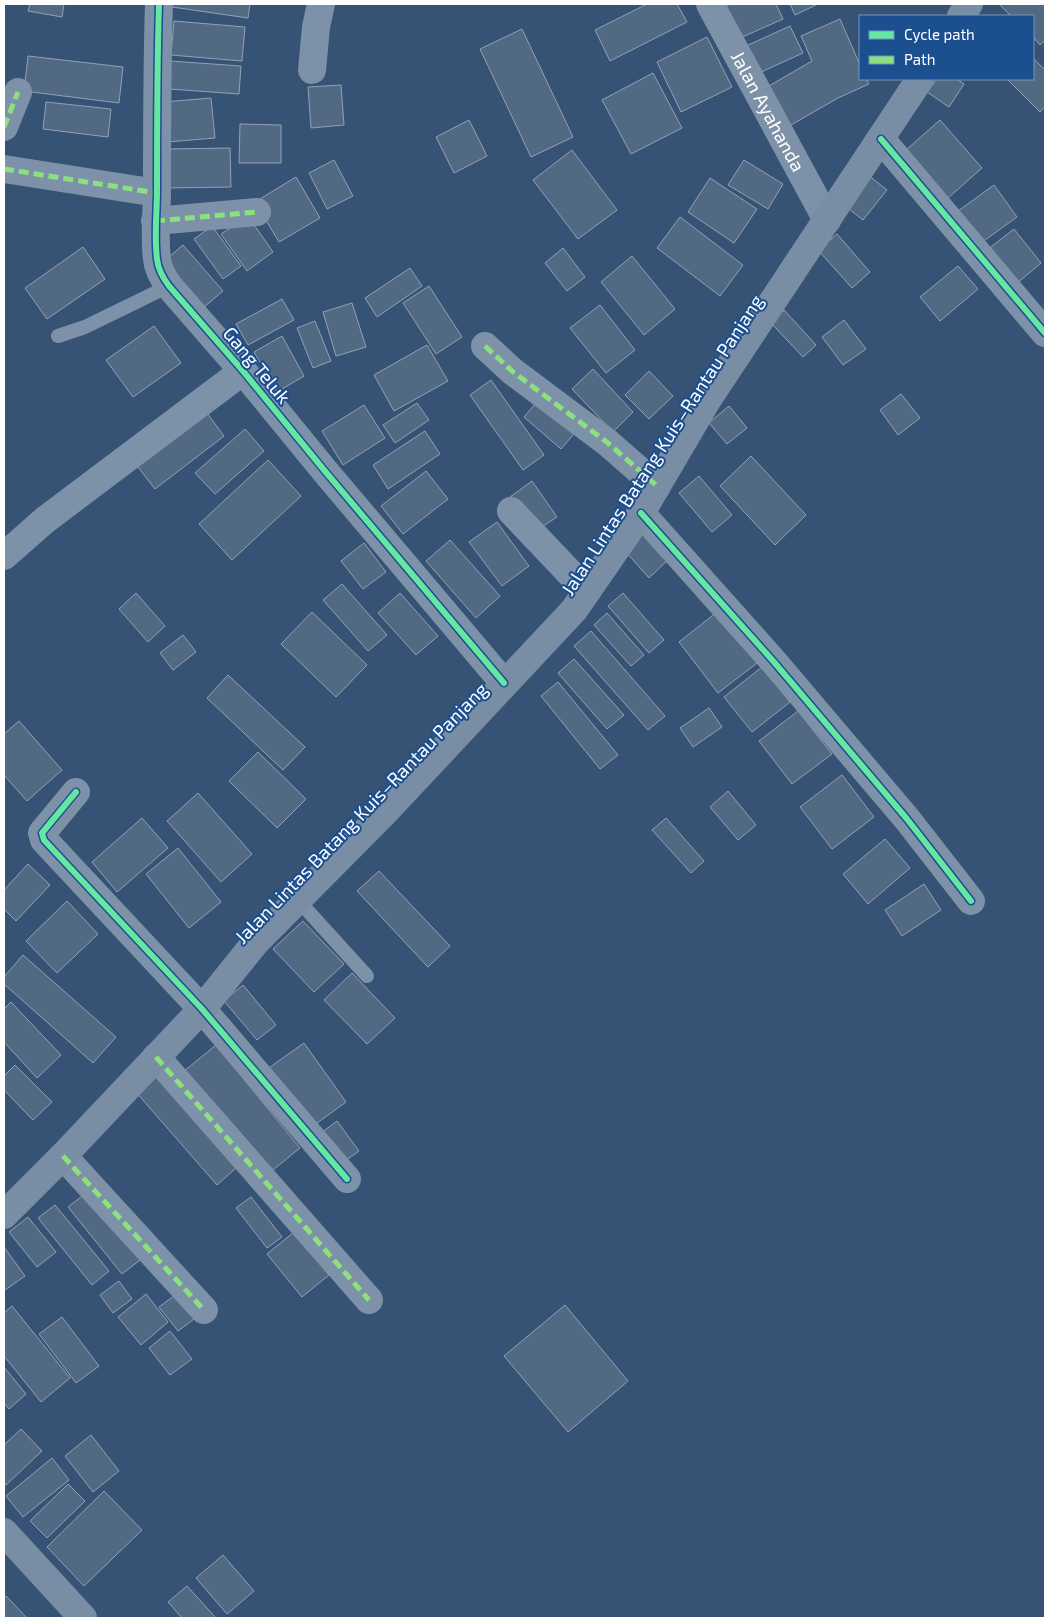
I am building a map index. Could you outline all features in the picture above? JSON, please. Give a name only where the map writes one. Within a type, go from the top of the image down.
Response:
[{"type":"main road","points":[[962,15],[969,4]]},
{"type":"main road","name":"Jalan Lintas Batang Kuis–Rantau Panjang","points":[[4,1215],[202,1010],[254,944],[384,813],[574,610],[641,512],[708,399],[919,80]]},
{"type":"main road","points":[[4,1532],[83,1618]]},
{"type":"street","name":"Gang Teluk","points":[[159,4],[155,221],[159,270],[169,286],[243,371],[330,478],[504,683]]},
{"type":"street","points":[[312,70],[316,27],[321,4]]},
{"type":"street","name":"Jalan Ayahanda","points":[[710,4],[827,220]]},
{"type":"street","points":[[4,127],[18,92]]},
{"type":"street","points":[[881,139],[1045,332]]},
{"type":"street","points":[[4,169],[157,193]]},
{"type":"street","points":[[155,221],[257,212]]},
{"type":"street","points":[[485,346],[512,371],[608,443],[657,486]]},
{"type":"street","points":[[4,556],[45,520],[243,371]]},
{"type":"street","points":[[511,511],[587,592]]},
{"type":"street","points":[[641,512],[774,662],[907,819],[971,900]]},
{"type":"street","points":[[76,792],[42,833],[44,840],[202,1010],[347,1178]]},
{"type":"street","points":[[156,1057],[369,1300]]},
{"type":"street","points":[[63,1156],[204,1310]]},
{"type":"lane","points":[[58,336],[85,327],[169,286]]},
{"type":"lane","points":[[297,899],[368,976]]},
{"type":"building","points":[[30,4],[64,4],[62,17],[28,11]]},
{"type":"building","points":[[172,4],[250,4],[248,18],[172,7]]},
{"type":"building","points":[[647,4],[677,4],[687,22],[610,61],[595,30]]},
{"type":"building","points":[[731,4],[776,4],[783,19],[738,39],[723,7]]},
{"type":"building","points":[[790,4],[818,4],[795,15]]},
{"type":"building","points":[[999,4],[1044,4],[1045,40],[1040,45],[1034,38],[1034,15],[1010,15]]},
{"type":"building","points":[[840,19],[859,63],[859,80],[867,80],[869,84],[838,98],[784,129],[762,90],[812,61],[801,36]]},
{"type":"building","points":[[174,21],[245,27],[242,61],[171,55]]},
{"type":"building","points":[[790,26],[803,53],[759,73],[746,46]]},
{"type":"building","points":[[522,29],[573,137],[531,157],[480,49]]},
{"type":"building","points":[[707,37],[732,87],[681,112],[657,62]]},
{"type":"building","points":[[28,56],[123,67],[119,103],[24,91]]},
{"type":"building","points":[[1034,59],[1045,70],[1045,106],[1040,112],[1008,80],[1034,80]]},
{"type":"building","points":[[170,61],[241,66],[239,94],[169,89]]},
{"type":"building","points":[[653,73],[682,128],[631,154],[602,100]]},
{"type":"building","points":[[936,80],[958,80],[964,84],[949,107],[927,92]]},
{"type":"building","points":[[341,85],[344,125],[311,128],[308,87]]},
{"type":"building","points":[[211,98],[215,138],[167,142],[163,102]]},
{"type":"building","points":[[46,102],[111,109],[108,137],[43,129]]},
{"type":"building","points":[[469,120],[487,156],[454,173],[436,137]]},
{"type":"building","points":[[940,120],[982,168],[948,198],[906,150]]},
{"type":"building","points":[[240,124],[281,125],[281,163],[239,163]]},
{"type":"building","points":[[230,148],[231,187],[166,188],[165,149]]},
{"type":"building","points":[[572,150],[617,210],[578,239],[533,180]]},
{"type":"building","points":[[334,160],[353,196],[327,209],[309,173]]},
{"type":"building","points":[[744,160],[783,184],[768,209],[728,185]]},
{"type":"building","points":[[868,175],[887,190],[863,220],[844,205]]},
{"type":"building","points":[[296,177],[320,218],[279,242],[255,202]]},
{"type":"building","points":[[710,178],[757,209],[734,243],[688,212]]},
{"type":"building","points":[[994,185],[1017,217],[981,243],[958,211]]},
{"type":"building","points":[[248,216],[273,252],[247,271],[221,234]]},
{"type":"building","points":[[680,217],[743,265],[720,296],[657,248]]},
{"type":"building","points":[[212,226],[241,266],[223,279],[194,239]]},
{"type":"building","points":[[1014,229],[1041,263],[1015,285],[987,250]]},
{"type":"building","points":[[837,234],[870,272],[852,288],[818,250]]},
{"type":"building","points":[[183,245],[223,291],[203,308],[163,262]]},
{"type":"building","points":[[83,247],[105,279],[47,319],[25,288]]},
{"type":"building","points":[[563,248],[585,277],[567,291],[545,263]]},
{"type":"building","points":[[632,256],[675,309],[644,335],[601,282]]},
{"type":"building","points":[[958,266],[978,289],[940,321],[920,297]]},
{"type":"building","points":[[410,268],[422,286],[377,317],[365,298]]},
{"type":"building","points":[[429,286],[462,337],[436,354],[403,303]]},
{"type":"building","points":[[282,299],[294,320],[248,345],[236,324]]},
{"type":"building","points":[[352,303],[366,347],[336,356],[323,312]]},
{"type":"building","points":[[600,305],[635,350],[606,373],[570,328]]},
{"type":"building","points":[[784,310],[816,345],[803,357],[771,323]]},
{"type":"building","points":[[844,320],[866,349],[843,365],[822,337]]},
{"type":"building","points":[[315,321],[331,361],[313,368],[297,328]]},
{"type":"building","points":[[154,326],[181,363],[133,397],[106,360]]},
{"type":"building","points":[[282,336],[304,376],[277,392],[254,352]]},
{"type":"building","points":[[427,345],[448,381],[394,411],[374,375]]},
{"type":"building","points":[[593,369],[633,412],[613,432],[572,389]]},
{"type":"building","points":[[649,371],[673,396],[649,419],[625,395]]},
{"type":"building","points":[[491,380],[544,455],[523,470],[470,395]]},
{"type":"building","points":[[901,394],[920,418],[898,435],[880,410]]},
{"type":"building","points":[[541,397],[578,429],[561,449],[524,417]]},
{"type":"building","points":[[417,403],[429,420],[395,443],[383,425]]},
{"type":"building","points":[[364,405],[385,438],[343,465],[322,431]]},
{"type":"building","points":[[729,406],[747,428],[727,444],[709,423]]},
{"type":"building","points":[[204,409],[224,436],[155,489],[134,462]]},
{"type":"building","points":[[245,429],[264,451],[215,494],[195,473]]},
{"type":"building","points":[[425,431],[440,454],[388,489],[373,465]]},
{"type":"building","points":[[751,456],[806,515],[775,545],[720,486]]},
{"type":"building","points":[[268,460],[301,496],[232,560],[199,524]]},
{"type":"building","points":[[426,471],[448,499],[403,534],[381,506]]},
{"type":"building","points":[[699,476],[732,515],[712,532],[679,493]]},
{"type":"building","points":[[532,481],[557,517],[534,532],[510,497]]},
{"type":"building","points":[[497,522],[529,566],[502,586],[469,542]]},
{"type":"building","points":[[650,528],[674,554],[649,578],[625,551]]},
{"type":"building","points":[[450,540],[500,596],[476,618],[426,561]]},
{"type":"building","points":[[364,543],[386,572],[363,589],[341,561]]},
{"type":"building","points":[[342,584],[387,635],[368,651],[323,600]]},
{"type":"building","points":[[136,593],[165,626],[148,642],[119,609]]},
{"type":"building","points":[[400,593],[438,636],[416,655],[378,613]]},
{"type":"building","points":[[623,593],[664,640],[649,653],[608,606]]},
{"type":"building","points":[[312,612],[367,665],[336,697],[281,644]]},
{"type":"building","points":[[717,612],[757,663],[718,693],[679,642]]},
{"type":"building","points":[[607,613],[644,655],[631,666],[594,625]]},
{"type":"building","points":[[591,631],[665,716],[648,730],[574,646]]},
{"type":"building","points":[[183,635],[196,652],[173,670],[160,653]]},
{"type":"building","points":[[574,659],[624,715],[607,729],[558,673]]},
{"type":"building","points":[[762,667],[790,702],[752,732],[724,697]]},
{"type":"building","points":[[228,675],[305,747],[283,770],[207,698]]},
{"type":"building","points":[[558,682],[618,755],[600,769],[541,696]]},
{"type":"building","points":[[709,708],[722,727],[693,747],[680,728]]},
{"type":"building","points":[[798,711],[832,754],[792,784],[759,741]]},
{"type":"building","points":[[19,721],[62,770],[27,801],[4,775],[4,734]]},
{"type":"building","points":[[258,752],[306,799],[277,828],[229,781]]},
{"type":"building","points":[[842,775],[874,817],[832,849],[800,807]]},
{"type":"building","points":[[728,791],[756,825],[738,840],[710,807]]},
{"type":"building","points":[[198,793],[252,854],[221,882],[167,821]]},
{"type":"building","points":[[142,818],[168,848],[117,892],[92,862]]},
{"type":"building","points":[[666,818],[704,861],[691,873],[652,830]]},
{"type":"building","points":[[885,839],[910,868],[868,904],[843,874]]},
{"type":"building","points":[[178,848],[221,902],[189,928],[146,874]]},
{"type":"building","points":[[28,864],[50,885],[16,921],[4,909],[4,890]]},
{"type":"building","points":[[379,871],[450,946],[428,967],[357,891]]},
{"type":"building","points":[[924,884],[941,910],[902,936],[885,910]]},
{"type":"building","points":[[67,901],[98,934],[57,973],[26,941]]},
{"type":"building","points":[[303,921],[344,964],[314,992],[273,949]]},
{"type":"building","points":[[23,955],[116,1037],[93,1063],[4,984],[4,977]]},
{"type":"building","points":[[352,973],[395,1018],[367,1044],[324,1000]]},
{"type":"building","points":[[243,985],[276,1025],[257,1040],[224,1001]]},
{"type":"building","points":[[11,1002],[61,1055],[37,1078],[4,1042],[4,1009]]},
{"type":"building","points":[[304,1043],[346,1102],[309,1129],[266,1070]]},
{"type":"building","points":[[216,1045],[300,1148],[268,1174],[183,1072]]},
{"type":"building","points":[[15,1065],[52,1102],[33,1120],[4,1090],[4,1076]]},
{"type":"building","points":[[154,1074],[236,1168],[217,1185],[135,1091]]},
{"type":"building","points":[[337,1121],[359,1151],[339,1165],[317,1136]]},
{"type":"building","points":[[86,1193],[140,1260],[122,1274],[68,1207]]},
{"type":"building","points":[[251,1197],[282,1237],[267,1248],[236,1208]]},
{"type":"building","points":[[55,1205],[109,1271],[92,1285],[38,1218]]},
{"type":"building","points":[[28,1217],[56,1252],[37,1267],[9,1232]]},
{"type":"building","points":[[294,1232],[329,1275],[302,1297],[267,1254]]},
{"type":"building","points":[[4,1247],[25,1276],[5,1290],[4,1288]]},
{"type":"building","points":[[119,1281],[132,1299],[113,1313],[100,1295]]},
{"type":"building","points":[[146,1294],[168,1322],[141,1345],[118,1317]]},
{"type":"building","points":[[175,1295],[194,1319],[178,1331],[159,1307]]},
{"type":"building","points":[[565,1305],[628,1381],[568,1432],[504,1356]]},
{"type":"building","points":[[12,1306],[70,1378],[41,1402],[4,1356],[4,1313]]},
{"type":"building","points":[[62,1317],[99,1366],[76,1383],[39,1334]]},
{"type":"building","points":[[170,1331],[192,1359],[170,1375],[149,1348]]},
{"type":"building","points":[[4,1367],[26,1394],[9,1409],[4,1403]]},
{"type":"building","points":[[21,1429],[42,1451],[6,1485],[4,1482],[4,1445]]},
{"type":"building","points":[[91,1435],[119,1471],[93,1492],[65,1456]]},
{"type":"building","points":[[52,1458],[69,1480],[23,1517],[6,1496]]},
{"type":"building","points":[[68,1484],[85,1501],[47,1538],[30,1521]]},
{"type":"building","points":[[104,1491],[142,1530],[84,1586],[47,1547]]},
{"type":"building","points":[[223,1555],[254,1591],[227,1614],[196,1578]]},
{"type":"building","points":[[187,1586],[216,1618],[182,1618],[168,1602]]},
{"type":"building","points":[[6,1596],[27,1618],[4,1618],[4,1598]]},
{"type":"marked path","points":[[4,127],[18,92]]},
{"type":"marked path","points":[[4,169],[157,193]]},
{"type":"marked path","points":[[155,221],[257,212]]},
{"type":"marked path","points":[[485,346],[512,371],[608,443],[657,486]]},
{"type":"marked path","points":[[156,1057],[369,1300]]},
{"type":"marked path","points":[[63,1156],[204,1310]]},
{"type":"cycle path","points":[[159,4],[156,242],[161,273],[169,286],[243,371],[504,683]]},
{"type":"cycle path","points":[[881,139],[1045,333]]},
{"type":"cycle path","points":[[641,513],[774,662],[907,819],[971,901]]},
{"type":"cycle path","points":[[76,792],[42,833],[44,840],[202,1009],[347,1179]]}]
